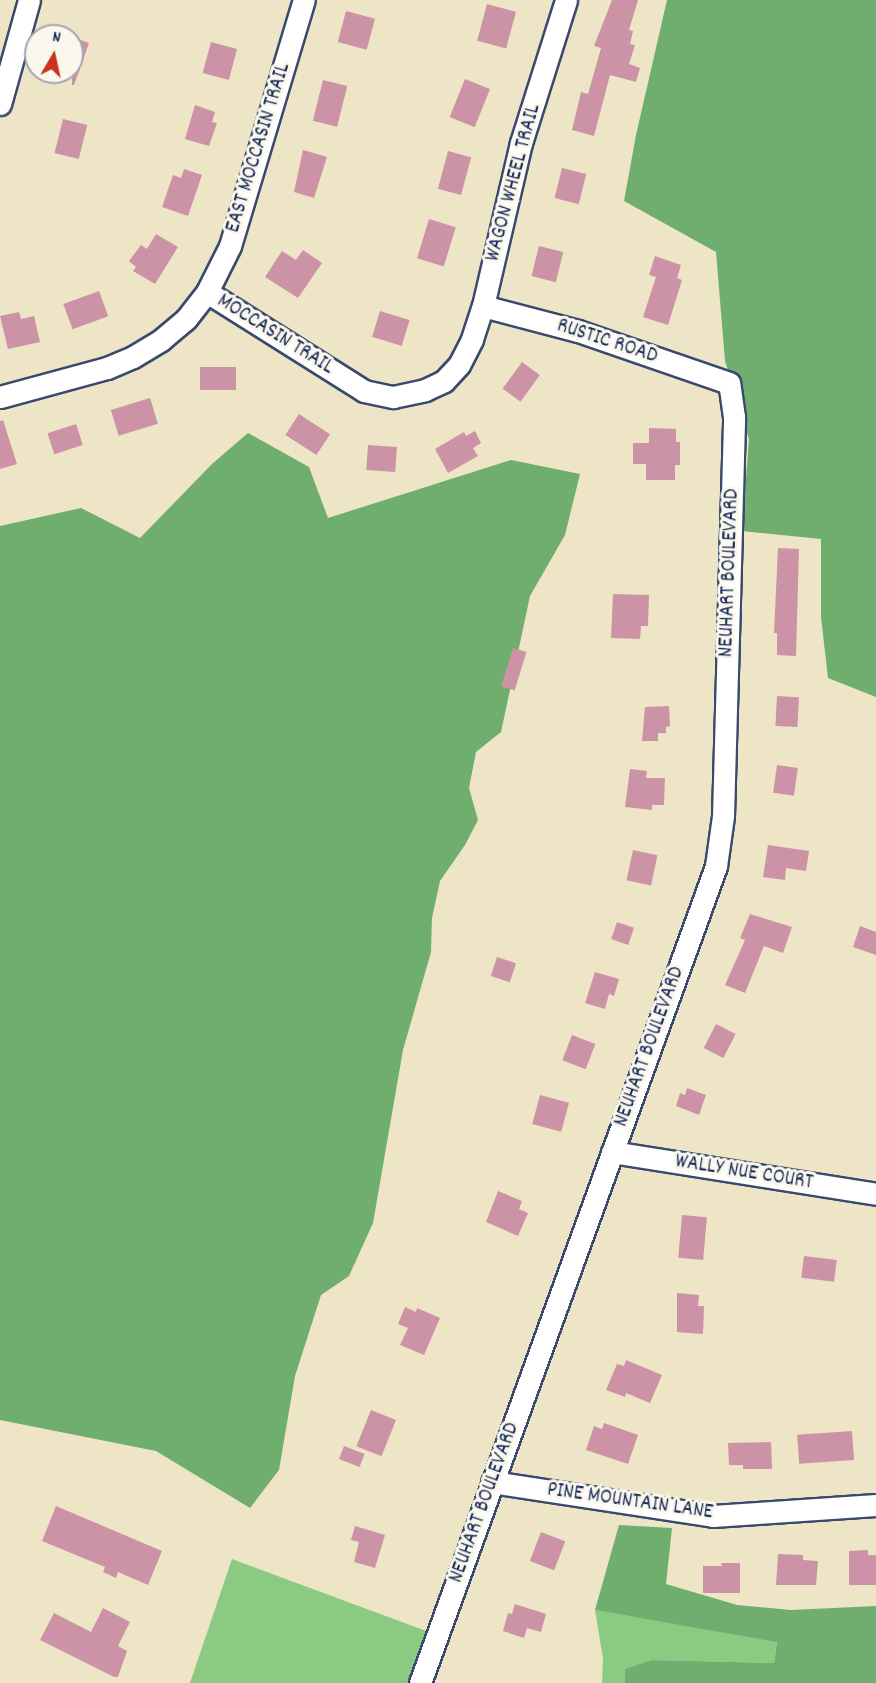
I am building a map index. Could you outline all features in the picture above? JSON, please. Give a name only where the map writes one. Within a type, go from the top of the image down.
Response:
[{"type":"street","points":[[0,104],[29,0]]},
{"type":"street","name":"EAST MOCCASIN TRAIL","points":[[207,292],[230,246],[304,0]]},
{"type":"street","name":"WAGON WHEEL TRAIL","points":[[459,365],[472,339],[483,306],[521,143],[566,0]]},
{"type":"street","name":"MOCCASIN TRAIL","points":[[0,397],[107,368],[133,357],[186,319],[207,292],[364,391],[393,397],[425,390],[444,381],[459,365]]},
{"type":"street","name":"RUSTIC ROAD","points":[[483,306],[578,331],[729,383]]},
{"type":"street","name":"NEUHART BOULEVARD","points":[[420,1683],[716,866],[721,842],[734,417],[729,383]]},
{"type":"street","name":"WALLY NUE COURT","points":[[612,1152],[876,1194]]},
{"type":"street","name":"PINE MOUNTAIN LANE","points":[[492,1482],[713,1516],[876,1505]]},
{"type":"green space","points":[[667,0],[876,0],[876,697],[828,678],[821,617],[821,539],[742,531],[749,439],[725,361],[716,252],[624,201],[636,135]]},
{"type":"green space","points":[[248,433],[309,467],[328,518],[511,460],[580,474],[565,535],[530,596],[501,732],[476,752],[469,788],[478,820],[465,845],[440,881],[432,918],[431,952],[403,1050],[373,1223],[349,1276],[321,1295],[295,1376],[279,1470],[250,1508],[156,1451],[0,1420],[0,526],[81,508],[140,538],[212,464]]},
{"type":"green space","points":[[619,1525],[672,1528],[666,1584],[737,1605],[791,1610],[876,1606],[876,1683],[625,1683],[625,1669],[651,1660],[774,1663],[777,1642],[595,1610]]},
{"type":"green space","points":[[232,1559],[437,1635],[420,1683],[190,1683]]},
{"type":"green space","points":[[595,1610],[777,1641],[774,1663],[651,1660],[625,1669],[625,1683],[602,1683],[603,1659]]},
{"type":"building","points":[[612,0],[638,0],[629,30],[633,31],[630,44],[635,45],[629,64],[640,68],[636,82],[610,75],[594,136],[572,130],[581,92],[588,94],[601,48],[594,46]]},
{"type":"building","points":[[487,4],[516,12],[506,48],[477,41]]},
{"type":"building","points":[[346,11],[375,19],[367,50],[338,42]]},
{"type":"building","points":[[84,41],[89,43],[84,57]]},
{"type":"building","points":[[211,42],[237,49],[229,80],[203,73]]},
{"type":"building","points":[[465,79],[490,89],[475,127],[450,117]]},
{"type":"building","points":[[323,80],[347,86],[337,127],[313,121]]},
{"type":"building","points":[[195,105],[215,112],[212,122],[217,123],[209,146],[185,139]]},
{"type":"building","points":[[63,119],[87,125],[79,159],[55,153]]},
{"type":"building","points":[[303,150],[327,157],[314,198],[294,192]]},
{"type":"building","points":[[448,151],[471,157],[461,195],[438,189]]},
{"type":"building","points":[[562,168],[586,174],[579,204],[555,198]]},
{"type":"building","points":[[184,169],[202,175],[188,216],[162,207],[173,175],[181,178]]},
{"type":"building","points":[[429,219],[456,227],[444,266],[417,258]]},
{"type":"building","points":[[156,234],[178,247],[155,284],[133,271],[136,267],[129,261],[141,245],[147,249]]},
{"type":"building","points":[[539,246],[563,252],[556,282],[532,276]]},
{"type":"building","points":[[303,250],[322,263],[298,298],[265,277],[282,251],[296,260]]},
{"type":"building","points":[[655,256],[681,265],[677,278],[682,280],[668,325],[643,317],[656,277],[649,275]]},
{"type":"building","points":[[99,291],[108,316],[73,329],[63,304]]},
{"type":"building","points":[[380,311],[410,320],[402,346],[372,337]]},
{"type":"building","points":[[19,312],[21,319],[34,316],[40,342],[8,349],[0,316]]},
{"type":"building","points":[[522,362],[540,375],[520,402],[503,389]]},
{"type":"building","points":[[200,367],[236,367],[236,390],[200,390]]},
{"type":"building","points":[[150,398],[158,424],[119,436],[111,410]]},
{"type":"building","points":[[299,414],[330,434],[316,455],[285,435]]},
{"type":"building","points":[[3,420],[17,464],[0,469],[0,421]]},
{"type":"building","points":[[76,424],[83,445],[54,454],[47,433]]},
{"type":"building","points":[[649,428],[676,429],[676,442],[680,442],[680,465],[675,465],[675,480],[646,480],[646,464],[633,464],[633,443],[649,443]]},
{"type":"building","points":[[475,431],[481,443],[473,448],[478,456],[448,473],[435,449],[464,432],[466,436]]},
{"type":"building","points":[[368,445],[397,447],[395,472],[366,470]]},
{"type":"building","points":[[778,548],[799,549],[796,656],[777,655],[777,633],[774,633]]},
{"type":"building","points":[[613,594],[649,595],[648,626],[641,626],[640,639],[611,638]]},
{"type":"building","points":[[513,648],[526,652],[515,690],[501,686]]},
{"type":"building","points":[[777,696],[799,697],[797,727],[775,726]]},
{"type":"building","points":[[669,706],[670,726],[666,727],[666,733],[658,733],[658,741],[642,741],[645,707]]},
{"type":"building","points":[[777,765],[798,768],[794,796],[773,793]]},
{"type":"building","points":[[630,769],[647,771],[646,778],[665,778],[664,805],[652,805],[652,810],[625,807]]},
{"type":"building","points":[[768,845],[809,851],[806,871],[786,868],[785,880],[763,877]]},
{"type":"building","points":[[633,850],[657,855],[651,886],[627,880]]},
{"type":"building","points":[[750,914],[792,927],[783,953],[764,946],[745,993],[725,985],[745,940],[740,938]]},
{"type":"building","points":[[617,922],[634,928],[628,945],[611,939]]},
{"type":"building","points":[[860,926],[876,932],[876,955],[853,947]]},
{"type":"building","points":[[497,957],[516,963],[510,982],[491,976]]},
{"type":"building","points":[[595,972],[619,979],[614,996],[609,994],[605,1009],[585,1003]]},
{"type":"building","points":[[716,1024],[736,1034],[723,1058],[704,1048]]},
{"type":"building","points":[[572,1035],[595,1044],[586,1069],[562,1060]]},
{"type":"building","points":[[687,1088],[706,1095],[699,1115],[676,1106],[680,1093],[685,1095]]},
{"type":"building","points":[[540,1095],[569,1103],[561,1132],[532,1124]]},
{"type":"building","points":[[498,1191],[522,1201],[519,1209],[528,1213],[518,1236],[486,1222]]},
{"type":"building","points":[[682,1215],[707,1217],[703,1260],[678,1258]]},
{"type":"building","points":[[804,1256],[837,1260],[834,1282],[801,1278]]},
{"type":"building","points":[[677,1293],[699,1295],[698,1306],[704,1306],[703,1334],[677,1332]]},
{"type":"building","points":[[405,1307],[416,1312],[417,1308],[440,1318],[424,1355],[400,1345],[408,1328],[398,1324]]},
{"type":"building","points":[[626,1360],[662,1375],[650,1403],[626,1393],[625,1397],[606,1390],[617,1364],[624,1366]]},
{"type":"building","points":[[371,1410],[396,1420],[381,1456],[356,1446]]},
{"type":"building","points":[[604,1423],[638,1435],[628,1464],[586,1450],[594,1426],[602,1429]]},
{"type":"building","points":[[852,1431],[854,1460],[799,1464],[797,1435]]},
{"type":"building","points":[[771,1442],[772,1469],[743,1469],[743,1465],[729,1465],[728,1443]]},
{"type":"building","points":[[344,1446],[365,1454],[360,1467],[339,1459]]},
{"type":"building","points":[[56,1506],[162,1551],[148,1585],[118,1572],[116,1578],[103,1572],[105,1567],[42,1541]]},
{"type":"building","points":[[355,1526],[385,1535],[375,1568],[354,1562],[359,1542],[351,1540]]},
{"type":"building","points":[[541,1532],[565,1541],[554,1570],[530,1561]]},
{"type":"building","points":[[868,1550],[868,1555],[876,1555],[876,1585],[849,1585],[849,1551]]},
{"type":"building","points":[[778,1554],[803,1555],[803,1560],[818,1561],[816,1585],[776,1585]]},
{"type":"building","points":[[721,1563],[740,1563],[740,1593],[703,1593],[703,1566],[722,1566]]},
{"type":"building","points":[[515,1604],[546,1614],[541,1632],[527,1628],[524,1638],[503,1631],[508,1613],[512,1614]]},
{"type":"building","points":[[103,1608],[130,1622],[118,1646],[127,1651],[118,1677],[40,1640],[54,1613],[91,1632]]}]
